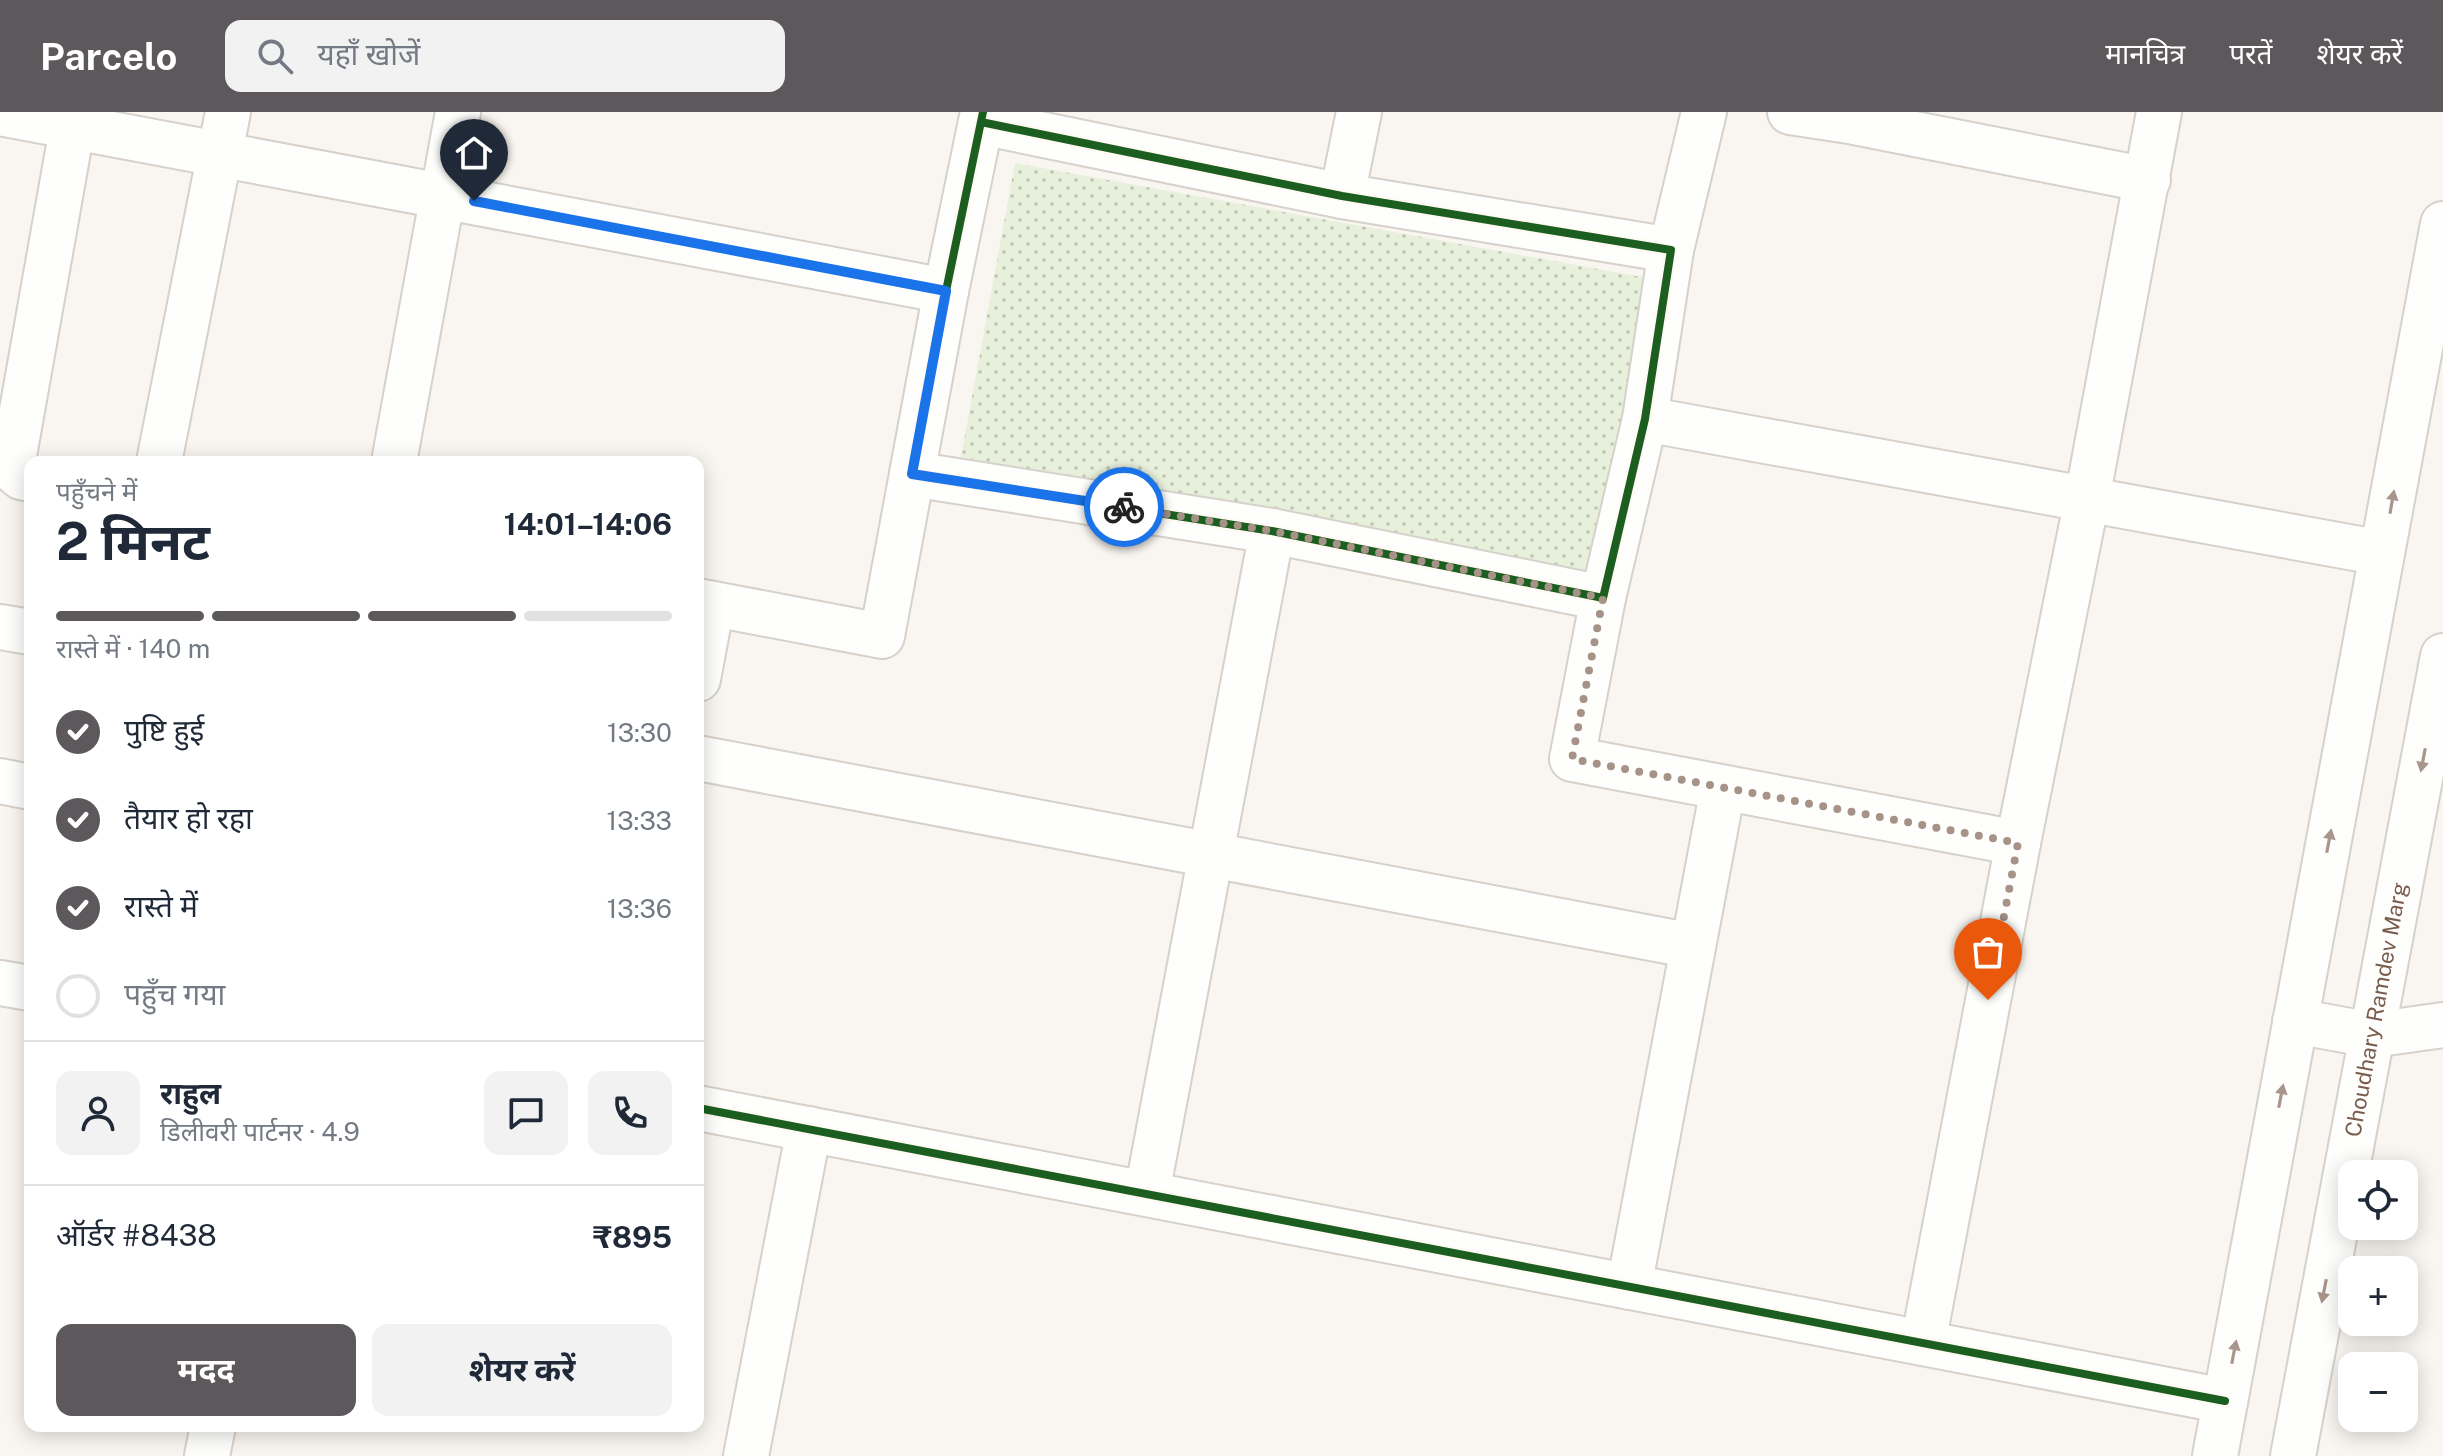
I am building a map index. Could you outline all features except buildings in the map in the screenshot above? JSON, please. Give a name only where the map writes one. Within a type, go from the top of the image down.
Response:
[{"type":"street","points":[[395,456],[458,112]]},
{"type":"street","points":[[1342,196],[1359,112]]},
{"type":"street","points":[[1704,112],[1671,250],[1645,419],[1603,598],[1572,759],[2018,843]]},
{"type":"street","points":[[1790,112],[1850,116],[2148,180]]},
{"type":"street","points":[[1923,1343],[2159,112]]},
{"type":"street","points":[[0,113],[224,133],[443,195],[946,291]]},
{"type":"street","points":[[705,602],[882,636],[946,291],[982,117],[1342,196],[1671,250]]},
{"type":"street","points":[[24,478],[14,471],[13,461],[73,120]]},
{"type":"street","points":[[160,456],[224,133]]},
{"type":"street","points":[[2215,1456],[2443,224]]},
{"type":"street","points":[[1645,419],[2382,553]]},
{"type":"street","points":[[912,474],[1272,531],[1603,598]]},
{"type":"street","points":[[1147,1193],[1272,531]]},
{"type":"street","points":[[0,627],[24,631]]},
{"type":"street","name":"Choudhary Ramdev Marg","points":[[2293,1456],[2386,946],[2443,656]]},
{"type":"street","points":[[704,759],[1693,946]]},
{"type":"street","points":[[0,781],[24,786]]},
{"type":"street","points":[[1629,1287],[1723,788]]},
{"type":"street","points":[[0,983],[24,987]]},
{"type":"street","points":[[2295,1021],[2372,1035],[2443,1025]]},
{"type":"street","points":[[704,1109],[2225,1401]]},
{"type":"street","points":[[746,1456],[809,1129]]},
{"type":"street","points":[[207,1456],[212,1432]]},
{"type":"green space","points":[[1015,163],[1658,280],[1604,574],[961,457]]},
{"type":"cycle path","points":[[981,122],[1342,196],[1671,250],[1645,419],[1603,598],[1272,531],[912,474],[946,291],[983,112]]},
{"type":"cycle path","points":[[704,1109],[2225,1401]]},
{"type":"way so far","points":[[1124,507],[1272,531],[1603,598],[1572,759],[2018,843],[1988,1000]]},
{"type":"route","points":[[474,201],[946,291],[912,474],[1124,507]]}]
